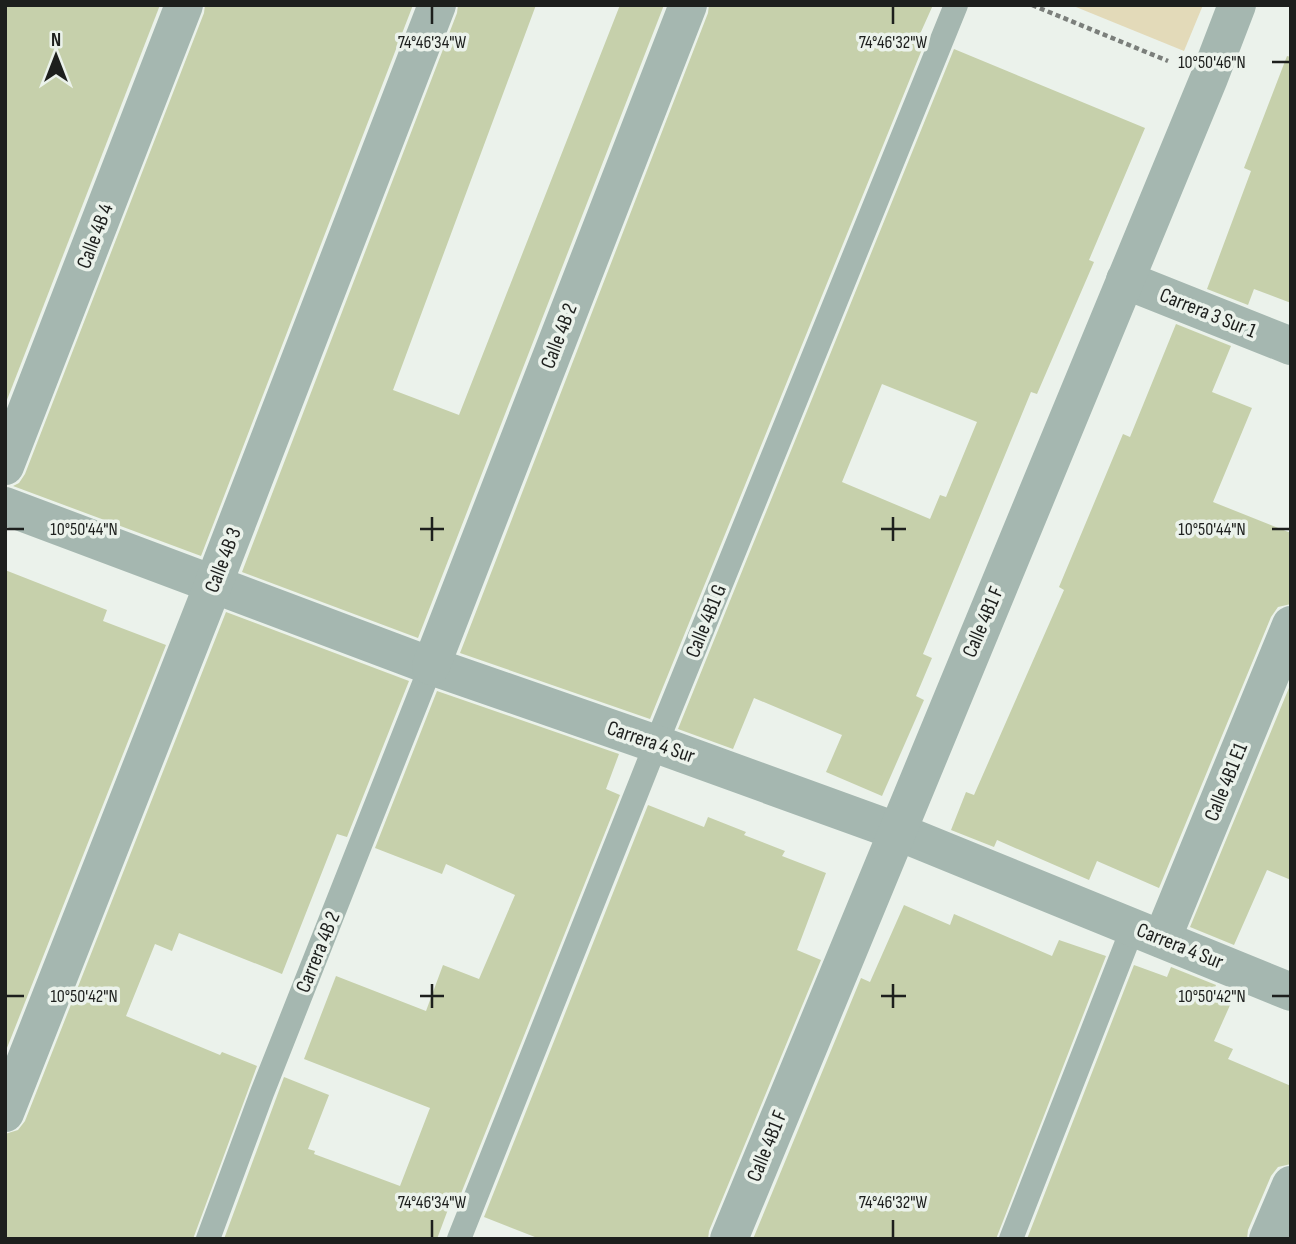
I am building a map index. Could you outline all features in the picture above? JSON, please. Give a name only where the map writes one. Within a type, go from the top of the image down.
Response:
[{"type":"street","name":"Calle 4B 4","points":[[5,466],[184,5]]},
{"type":"street","name":"Calle 4B 3","points":[[5,1114],[437,5]]},
{"type":"street","name":"Calle 4B 2","points":[[431,666],[688,5]]},
{"type":"street","name":"Calle 4B1 F","points":[[729,1239],[1237,5]]},
{"type":"street","name":"Carrera 3 Sur 1","points":[[1125,280],[1291,346]]},
{"type":"street","name":"Carrera 4 Sur","points":[[5,506],[431,666],[896,831],[1291,992]]},
{"type":"street","name":"Calle 4B1 E1","points":[[1147,933],[1291,625]]},
{"type":"street","points":[[1268,1239],[1291,1185]]},
{"type":"lane","name":"Calle 4B1 G","points":[[459,1239],[656,744],[956,5]]},
{"type":"lane","name":"Carrera 4B 2","points":[[208,1239],[262,1093],[431,666]]},
{"type":"lane","name":"Calle 4B1 E1","points":[[1011,1239],[1147,933]]},
{"type":"path","points":[[1032,5],[1209,78]]},
{"type":"shaded area","points":[[1071,5],[1203,5],[1184,51]]},
{"type":"building","points":[[5,5],[160,5],[5,405]]},
{"type":"building","points":[[205,5],[413,5],[201,556],[13,486],[19,483],[25,474]]},
{"type":"building","points":[[458,5],[536,5],[393,390],[459,415],[620,5],[664,5],[418,638],[242,572]]},
{"type":"building","points":[[709,5],[933,5],[920,34],[927,37],[650,719],[460,653]]},
{"type":"building","points":[[954,49],[1145,128],[1089,260],[1094,262],[1037,394],[1031,392],[923,654],[932,658],[916,696],[924,700],[882,796],[826,772],[842,735],[754,698],[733,749],[678,729]],"holes":[[[882,384],[977,422],[946,497],[940,495],[930,519],[842,482]]]},
{"type":"building","points":[[1287,56],[1291,57],[1291,303],[1254,289],[1248,305],[1207,289],[1251,171],[1244,168]]},
{"type":"building","points":[[1176,324],[1231,346],[1212,392],[1252,408],[1213,502],[1291,533],[1291,604],[1278,607],[1271,617],[1159,888],[1097,861],[1089,880],[997,840],[994,847],[951,830],[966,792],[974,795],[1064,590],[1059,587],[1123,434],[1130,437]]},
{"type":"building","points":[[5,570],[107,610],[103,621],[166,645],[5,1053]]},
{"type":"building","points":[[226,612],[409,681],[347,837],[337,834],[282,974],[179,933],[172,951],[155,944],[126,1016],[220,1055],[222,1052],[257,1066],[193,1239],[5,1239],[5,1134],[18,1130],[25,1121]]},
{"type":"building","points":[[1291,683],[1291,880],[1267,870],[1234,945],[1190,927]]},
{"type":"building","points":[[437,691],[619,754],[606,789],[620,795],[456,1206],[450,1204],[437,1239],[224,1239],[284,1077],[329,1095],[308,1149],[315,1151],[314,1154],[400,1186],[430,1108],[304,1059],[336,976],[426,1011],[443,965],[479,979],[515,895],[446,864],[442,874],[375,848]]},
{"type":"building","points":[[648,805],[704,827],[708,817],[785,851],[782,856],[826,873],[797,950],[821,960],[708,1239],[540,1239],[484,1217]]},
{"type":"building","points":[[904,905],[950,925],[954,914],[1052,956],[1059,940],[1106,956],[996,1239],[753,1239],[861,978],[870,982]]},
{"type":"building","points":[[1134,965],[1167,977],[1171,967],[1216,985],[1212,995],[1231,1003],[1214,1041],[1233,1049],[1228,1059],[1291,1086],[1291,1164],[1278,1167],[1271,1176],[1248,1230],[1247,1239],[1027,1239]]}]
